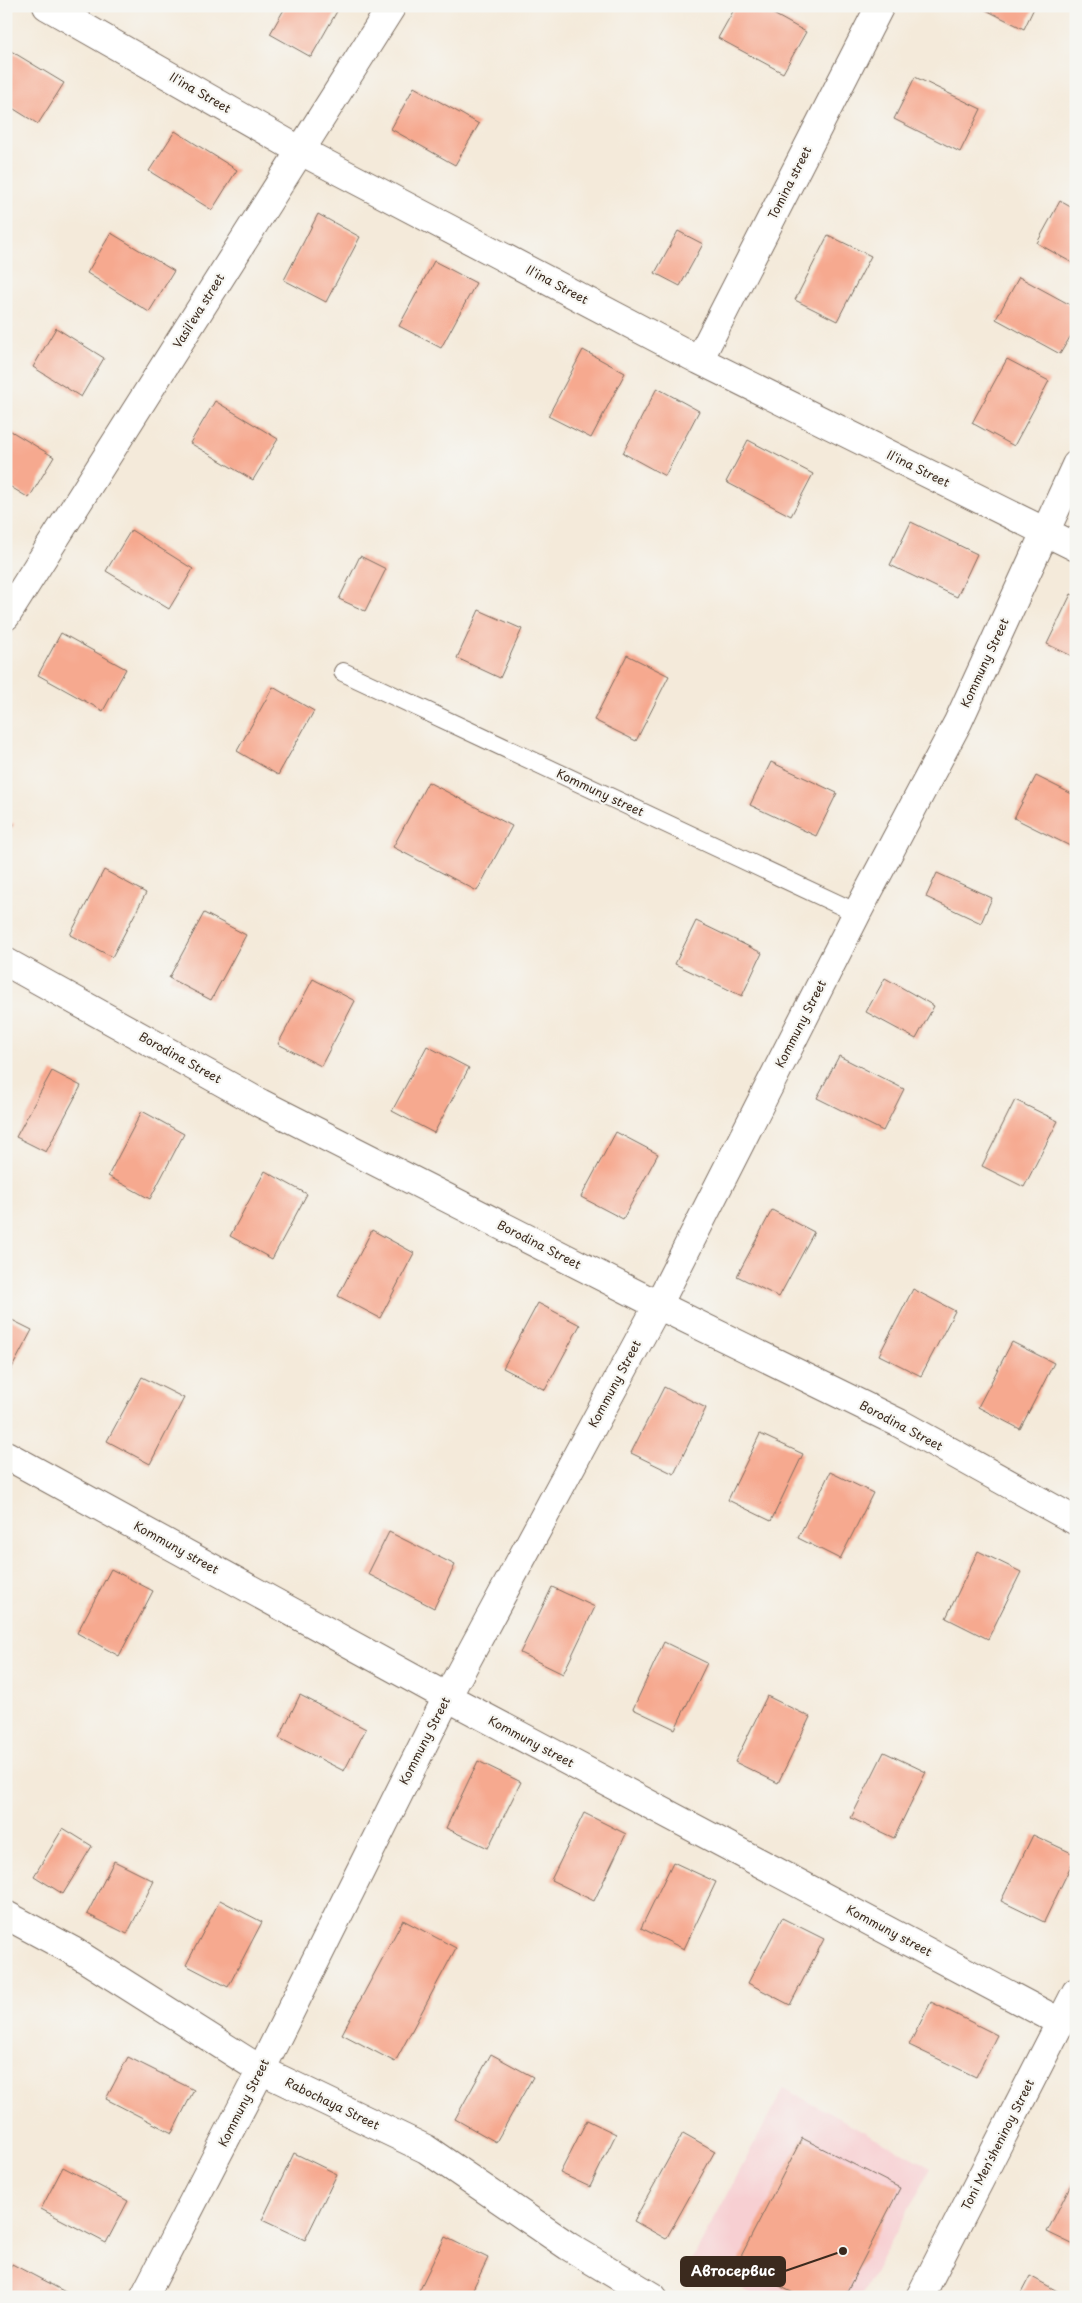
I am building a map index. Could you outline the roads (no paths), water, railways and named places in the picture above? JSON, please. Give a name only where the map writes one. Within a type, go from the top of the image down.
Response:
[{"type":"street","name":"Il'ina Street","points":[[47,6],[301,151],[699,360],[1076,547]]},
{"type":"street","name":"Vasil'eva street","points":[[6,616],[392,6]]},
{"type":"street","name":"Tomina street","points":[[699,360],[880,6]]},
{"type":"street","name":"Kommuny Street","points":[[144,2297],[261,2070],[446,1697],[658,1305],[857,913],[958,722],[1076,465]]},
{"type":"street","name":"Borodina Street","points":[[6,962],[260,1103],[658,1305],[899,1424],[1076,1521]]},
{"type":"street","name":"Kommuny street","points":[[6,1455],[446,1697],[1060,2022]]},
{"type":"street","name":"Rabochaya Street","points":[[6,1916],[73,1952],[261,2070],[426,2149],[568,2246],[653,2297]]},
{"type":"street","name":"Toni Men'sheninoy Street","points":[[920,2297],[1076,1992]]},
{"type":"lane","name":"Kommuny street","points":[[343,672],[857,913]]},
{"type":"place","name":"Автосервис","points":[[843,2251]]}]
